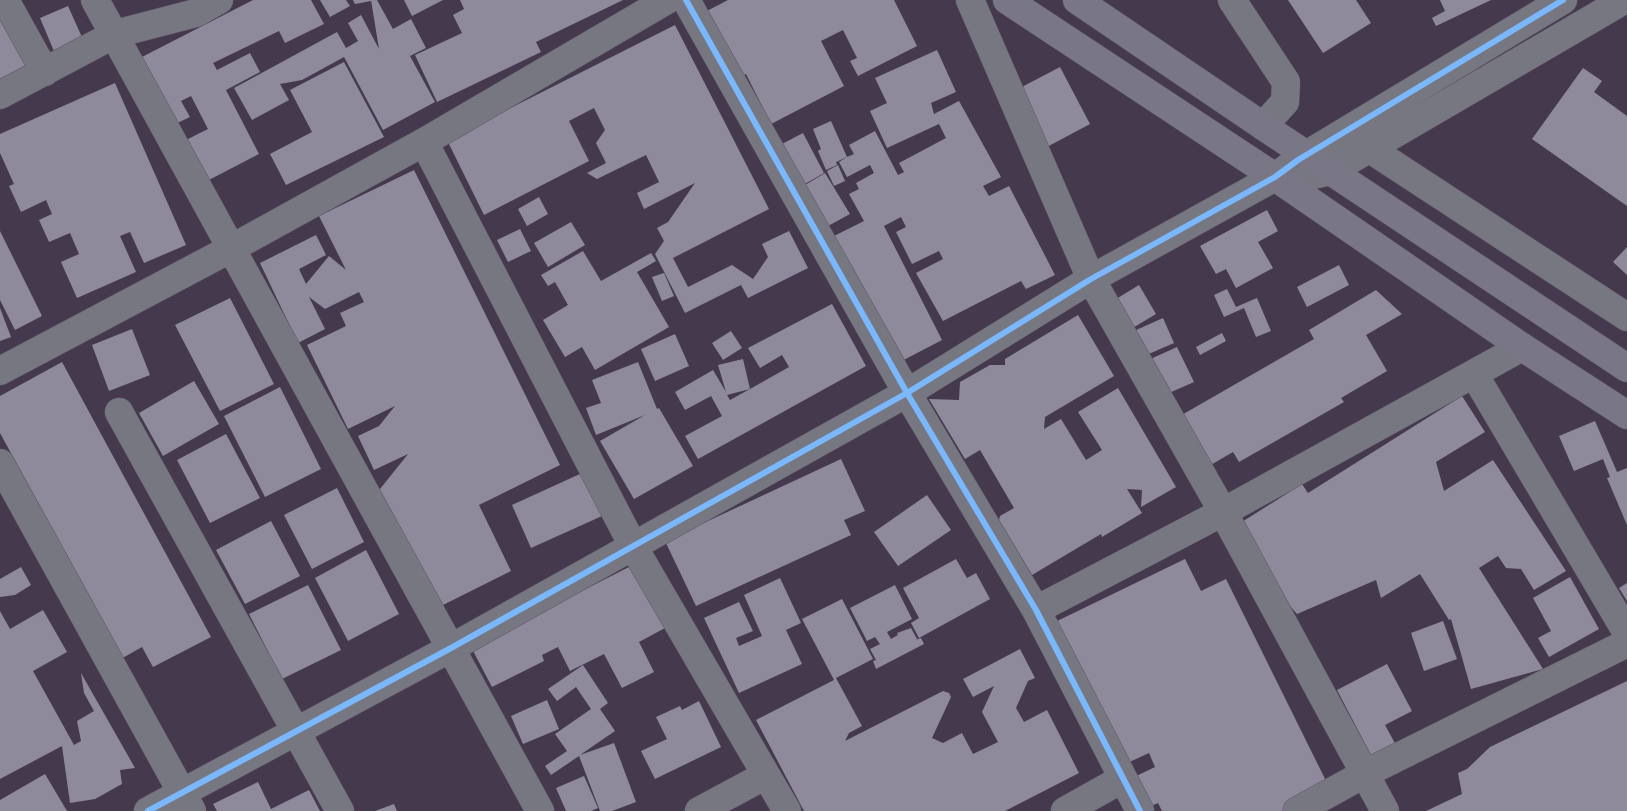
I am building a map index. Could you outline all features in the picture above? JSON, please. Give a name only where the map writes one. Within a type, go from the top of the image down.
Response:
[{"type":"main road","points":[[1008,0],[1275,177],[1522,347],[1627,415]]},
{"type":"main road","points":[[1077,0],[1262,126],[1627,368]]},
{"type":"street","points":[[5,0],[45,72]]},
{"type":"street","points":[[95,0],[540,811]]},
{"type":"street","points":[[0,96],[115,34],[196,12],[219,0]]},
{"type":"street","points":[[0,371],[232,248],[424,142],[667,0]]},
{"type":"street","points":[[686,0],[907,393],[1036,610],[1140,811]]},
{"type":"street","points":[[970,0],[1091,278],[1223,512],[1385,811]]},
{"type":"street","points":[[1232,0],[1286,82],[1285,102],[1262,126]]},
{"type":"street","points":[[148,811],[187,802],[297,731],[451,648],[907,393],[1091,278],[1275,177],[1306,155],[1563,0]]},
{"type":"street","points":[[1275,177],[1303,177],[1331,171],[1624,0]]},
{"type":"street","points":[[424,142],[633,546],[787,811]]},
{"type":"street","points":[[1370,149],[1627,316]]},
{"type":"street","points":[[1036,610],[1223,512],[1522,347]]},
{"type":"street","points":[[1474,374],[1627,634]]},
{"type":"street","points":[[119,412],[340,811]]},
{"type":"street","points":[[0,464],[187,802]]},
{"type":"street","points":[[1297,811],[1364,774],[1627,643]]},
{"type":"street","points":[[699,811],[766,775]]},
{"type":"street","points":[[1064,811],[1122,779]]},
{"type":"building","points":[[253,0],[311,0],[324,24],[285,43],[279,31],[213,63],[217,70],[250,53],[260,72],[226,90],[259,154],[205,182],[184,141],[208,129],[191,96],[181,101],[190,117],[167,128],[138,59]]},
{"type":"building","points":[[320,0],[346,0],[350,6],[330,17]]},
{"type":"building","points":[[353,0],[371,0],[371,1],[355,4]]},
{"type":"building","points":[[371,0],[377,0],[393,29],[411,19],[426,48],[410,56],[435,102],[383,130],[344,57],[302,80],[280,84],[289,100],[252,120],[234,88],[337,32],[346,48],[358,41],[348,23],[361,15],[379,49]]},
{"type":"building","points":[[404,0],[443,0],[412,16]]},
{"type":"building","points":[[460,0],[623,0],[536,42],[541,52],[437,102],[415,55],[462,33],[453,15],[464,9]]},
{"type":"building","points":[[728,0],[894,0],[917,46],[858,76],[850,61],[857,58],[843,30],[821,41],[844,86],[771,124],[746,74],[738,78],[705,12]]},
{"type":"building","points":[[1288,0],[1356,0],[1371,23],[1323,53]]},
{"type":"building","points":[[1440,0],[1491,0],[1436,26],[1432,18],[1445,11]]},
{"type":"building","points":[[68,6],[85,44],[56,56],[40,18]]},
{"type":"building","points":[[0,14],[36,71],[0,91]]},
{"type":"building","points":[[675,25],[769,209],[673,258],[688,287],[732,265],[753,279],[768,257],[762,244],[789,231],[808,268],[748,298],[741,285],[685,313],[655,254],[664,241],[657,228],[668,222],[695,183],[644,209],[637,193],[659,182],[646,155],[597,179],[587,173],[606,163],[596,143],[605,130],[594,108],[569,121],[589,161],[484,215],[447,140]]},
{"type":"building","points":[[937,50],[956,92],[931,103],[934,114],[959,101],[1001,177],[983,186],[989,196],[1009,186],[1055,275],[1026,289],[1021,281],[943,321],[916,273],[943,259],[939,251],[912,264],[896,232],[906,227],[901,217],[884,226],[942,340],[896,364],[830,238],[864,221],[849,194],[859,189],[856,183],[874,173],[870,165],[847,177],[839,162],[854,154],[849,145],[875,131],[898,175],[904,172],[899,163],[946,138],[939,124],[887,148],[870,111],[887,103],[875,78]]},
{"type":"building","points":[[344,62],[384,137],[286,185],[270,154],[312,132],[290,90]]},
{"type":"building","points":[[1060,67],[1090,124],[1030,156],[1020,88]]},
{"type":"building","points":[[1583,68],[1602,81],[1594,92],[1627,116],[1627,206],[1532,139]]},
{"type":"building","points":[[115,83],[186,245],[144,263],[130,232],[120,236],[136,272],[77,298],[61,262],[79,254],[70,233],[49,242],[39,220],[52,214],[46,200],[21,212],[9,186],[14,184],[0,153],[0,134]]},
{"type":"building","points":[[831,121],[847,157],[836,162],[837,165],[826,170],[818,151],[821,149],[813,129]]},
{"type":"building","points":[[803,133],[824,173],[803,185],[782,144]]},
{"type":"building","points":[[838,165],[845,181],[834,186],[827,171]]},
{"type":"building","points":[[414,170],[560,465],[479,505],[511,571],[437,608],[376,494],[408,454],[374,470],[358,436],[379,426],[395,406],[348,429],[307,345],[346,326],[340,313],[364,302],[359,292],[325,309],[309,297],[325,329],[298,343],[260,263],[316,235],[326,255],[299,269],[306,284],[329,256],[346,270],[319,216]]},
{"type":"building","points":[[825,173],[850,214],[828,226],[800,188]]},
{"type":"building","points":[[539,197],[548,214],[527,226],[518,209]]},
{"type":"building","points":[[1267,210],[1278,231],[1258,242],[1273,268],[1236,288],[1226,269],[1216,274],[1200,246]]},
{"type":"building","points":[[571,222],[585,245],[548,267],[534,243]]},
{"type":"building","points":[[520,229],[531,251],[508,262],[497,240]]},
{"type":"building","points":[[0,231],[42,316],[15,330],[0,300]]},
{"type":"building","points":[[1627,247],[1627,275],[1613,262]]},
{"type":"building","points":[[583,251],[601,281],[651,253],[656,261],[637,272],[669,327],[595,370],[582,347],[565,357],[543,320],[568,305],[555,282],[548,286],[541,275]]},
{"type":"building","points":[[1339,265],[1349,285],[1307,307],[1297,287]]},
{"type":"building","points":[[664,273],[674,296],[662,301],[652,277]]},
{"type":"building","points":[[1139,285],[1156,314],[1126,332],[1108,304]]},
{"type":"building","points":[[1227,289],[1236,307],[1257,298],[1271,331],[1256,337],[1244,308],[1224,317],[1214,295]]},
{"type":"building","points":[[1376,290],[1402,314],[1366,335],[1387,371],[1341,398],[1344,402],[1239,462],[1233,452],[1202,470],[1173,420],[1314,339],[1309,330]]},
{"type":"building","points":[[230,298],[274,384],[220,411],[175,325]]},
{"type":"building","points":[[832,304],[866,366],[698,459],[685,436],[722,416],[711,396],[685,410],[675,392],[713,370],[726,392],[718,365],[743,359],[750,389],[789,367],[782,355],[760,368],[748,348]],"holes":[[[750,389],[730,400],[727,395]]]},
{"type":"building","points":[[0,308],[11,337],[0,341]]},
{"type":"building","points":[[1078,315],[1114,376],[1045,417],[1044,429],[1061,419],[1086,460],[1102,450],[1078,412],[1118,388],[1176,487],[1141,507],[1142,490],[1127,489],[1142,513],[1102,537],[1101,534],[1032,575],[999,520],[1000,516],[1014,508],[980,450],[965,459],[929,399],[959,400],[960,382],[990,365],[1005,365],[1005,359]]},
{"type":"building","points":[[1163,318],[1174,343],[1144,356],[1134,331]]},
{"type":"building","points":[[132,329],[150,375],[109,391],[92,345]]},
{"type":"building","points":[[731,331],[742,348],[723,360],[712,343]]},
{"type":"building","points":[[1222,333],[1226,341],[1200,355],[1196,347]]},
{"type":"building","points":[[675,334],[689,366],[655,381],[641,349]]},
{"type":"building","points":[[1177,347],[1194,382],[1160,397],[1144,362]]},
{"type":"building","points":[[62,362],[211,637],[153,667],[142,647],[119,660],[78,576],[0,433],[0,396]]},
{"type":"building","points":[[638,362],[657,409],[659,408],[693,466],[634,499],[600,441],[645,415],[596,435],[586,408],[601,403],[592,380]]},
{"type":"building","points":[[194,381],[219,424],[163,456],[139,413]]},
{"type":"building","points":[[280,387],[321,469],[265,497],[224,416]]},
{"type":"building","points":[[1462,396],[1485,432],[1436,462],[1444,491],[1493,460],[1566,571],[1534,590],[1521,569],[1506,568],[1498,556],[1479,568],[1543,669],[1471,689],[1451,619],[1449,620],[1420,574],[1381,598],[1376,580],[1297,614],[1275,589],[1234,527],[1302,484],[1308,493]]},
{"type":"building","points":[[1595,421],[1617,472],[1627,468],[1627,525],[1607,478],[1610,477],[1603,459],[1574,471],[1559,436]]},
{"type":"building","points":[[226,434],[260,498],[210,523],[177,460]]},
{"type":"building","points":[[841,459],[865,511],[844,520],[851,535],[696,606],[665,541]]},
{"type":"building","points":[[582,473],[602,516],[531,548],[512,505]]},
{"type":"building","points":[[337,488],[364,542],[312,569],[284,515]]},
{"type":"building","points":[[927,495],[951,530],[898,566],[874,532]]},
{"type":"building","points":[[271,521],[300,576],[245,604],[216,550]]},
{"type":"building","points":[[366,550],[399,614],[348,641],[315,578]]},
{"type":"building","points":[[956,559],[967,578],[976,573],[990,599],[919,638],[911,623],[919,618],[903,588]]},
{"type":"building","points":[[1185,559],[1201,591],[1226,579],[1333,795],[1301,811],[1162,811],[1158,803],[1147,808],[1132,778],[1155,767],[1149,753],[1123,765],[1053,623]]},
{"type":"building","points":[[633,565],[665,628],[639,642],[654,672],[622,688],[604,654],[570,671],[558,647],[542,655],[544,661],[492,687],[471,647]]},
{"type":"building","points":[[21,567],[31,585],[15,595],[0,597],[0,579]]},
{"type":"building","points":[[1570,577],[1599,629],[1549,657],[1538,638],[1551,631],[1533,598]]},
{"type":"building","points":[[780,578],[801,623],[786,630],[802,664],[739,693],[704,618],[739,602],[753,631],[736,638],[739,646],[762,636],[744,595]]},
{"type":"building","points":[[1627,583],[1627,601],[1619,588]]},
{"type":"building","points":[[308,585],[341,650],[282,679],[249,614]]},
{"type":"building","points":[[895,585],[912,619],[887,632],[891,639],[898,635],[897,633],[911,628],[917,639],[915,640],[921,638],[924,644],[876,669],[873,661],[876,660],[870,649],[880,644],[875,637],[867,641],[850,608]]},
{"type":"building","points":[[842,599],[873,659],[836,678],[862,726],[849,733],[845,741],[943,691],[949,693],[951,697],[932,738],[943,743],[962,733],[973,754],[998,742],[982,712],[994,686],[973,697],[963,679],[1020,649],[1035,678],[1028,681],[1016,708],[1024,722],[1047,710],[1079,773],[1005,811],[804,811],[756,720],[834,680],[802,619]]},
{"type":"building","points":[[43,610],[67,652],[33,671],[74,745],[81,741],[77,721],[94,711],[84,693],[81,673],[135,768],[120,770],[122,784],[95,799],[70,803],[62,746],[0,779],[0,611],[10,629]]},
{"type":"building","points":[[1443,621],[1457,659],[1424,671],[1411,633]]},
{"type":"building","points":[[1387,664],[1412,711],[1385,725],[1397,747],[1373,759],[1337,690]]},
{"type":"building","points":[[583,665],[608,703],[600,709],[615,731],[580,755],[614,743],[636,802],[612,811],[600,811],[579,756],[551,775],[545,766],[567,751],[555,734],[591,709],[576,687],[557,701],[548,689]]},
{"type":"building","points":[[1627,681],[1627,811],[1426,811],[1462,794],[1458,773],[1467,769],[1490,747]]},
{"type":"building","points":[[547,700],[559,729],[523,744],[511,716]]},
{"type":"building","points":[[699,701],[721,747],[655,779],[641,751],[667,739],[656,717],[680,706],[682,710]]},
{"type":"building","points":[[45,774],[67,811],[0,811],[0,800]]},
{"type":"building","points":[[584,776],[598,808],[591,811],[566,811],[556,788]]},
{"type":"building","points":[[258,782],[271,809],[309,790],[320,811],[217,811],[213,804]]},
{"type":"building","points":[[394,804],[397,811],[375,811]]},
{"type":"cycle path","points":[[686,0],[907,393],[1036,610],[1140,811]]},
{"type":"cycle path","points":[[148,811],[451,648],[907,393],[1091,279],[1275,177],[1298,160],[1563,0]]}]
